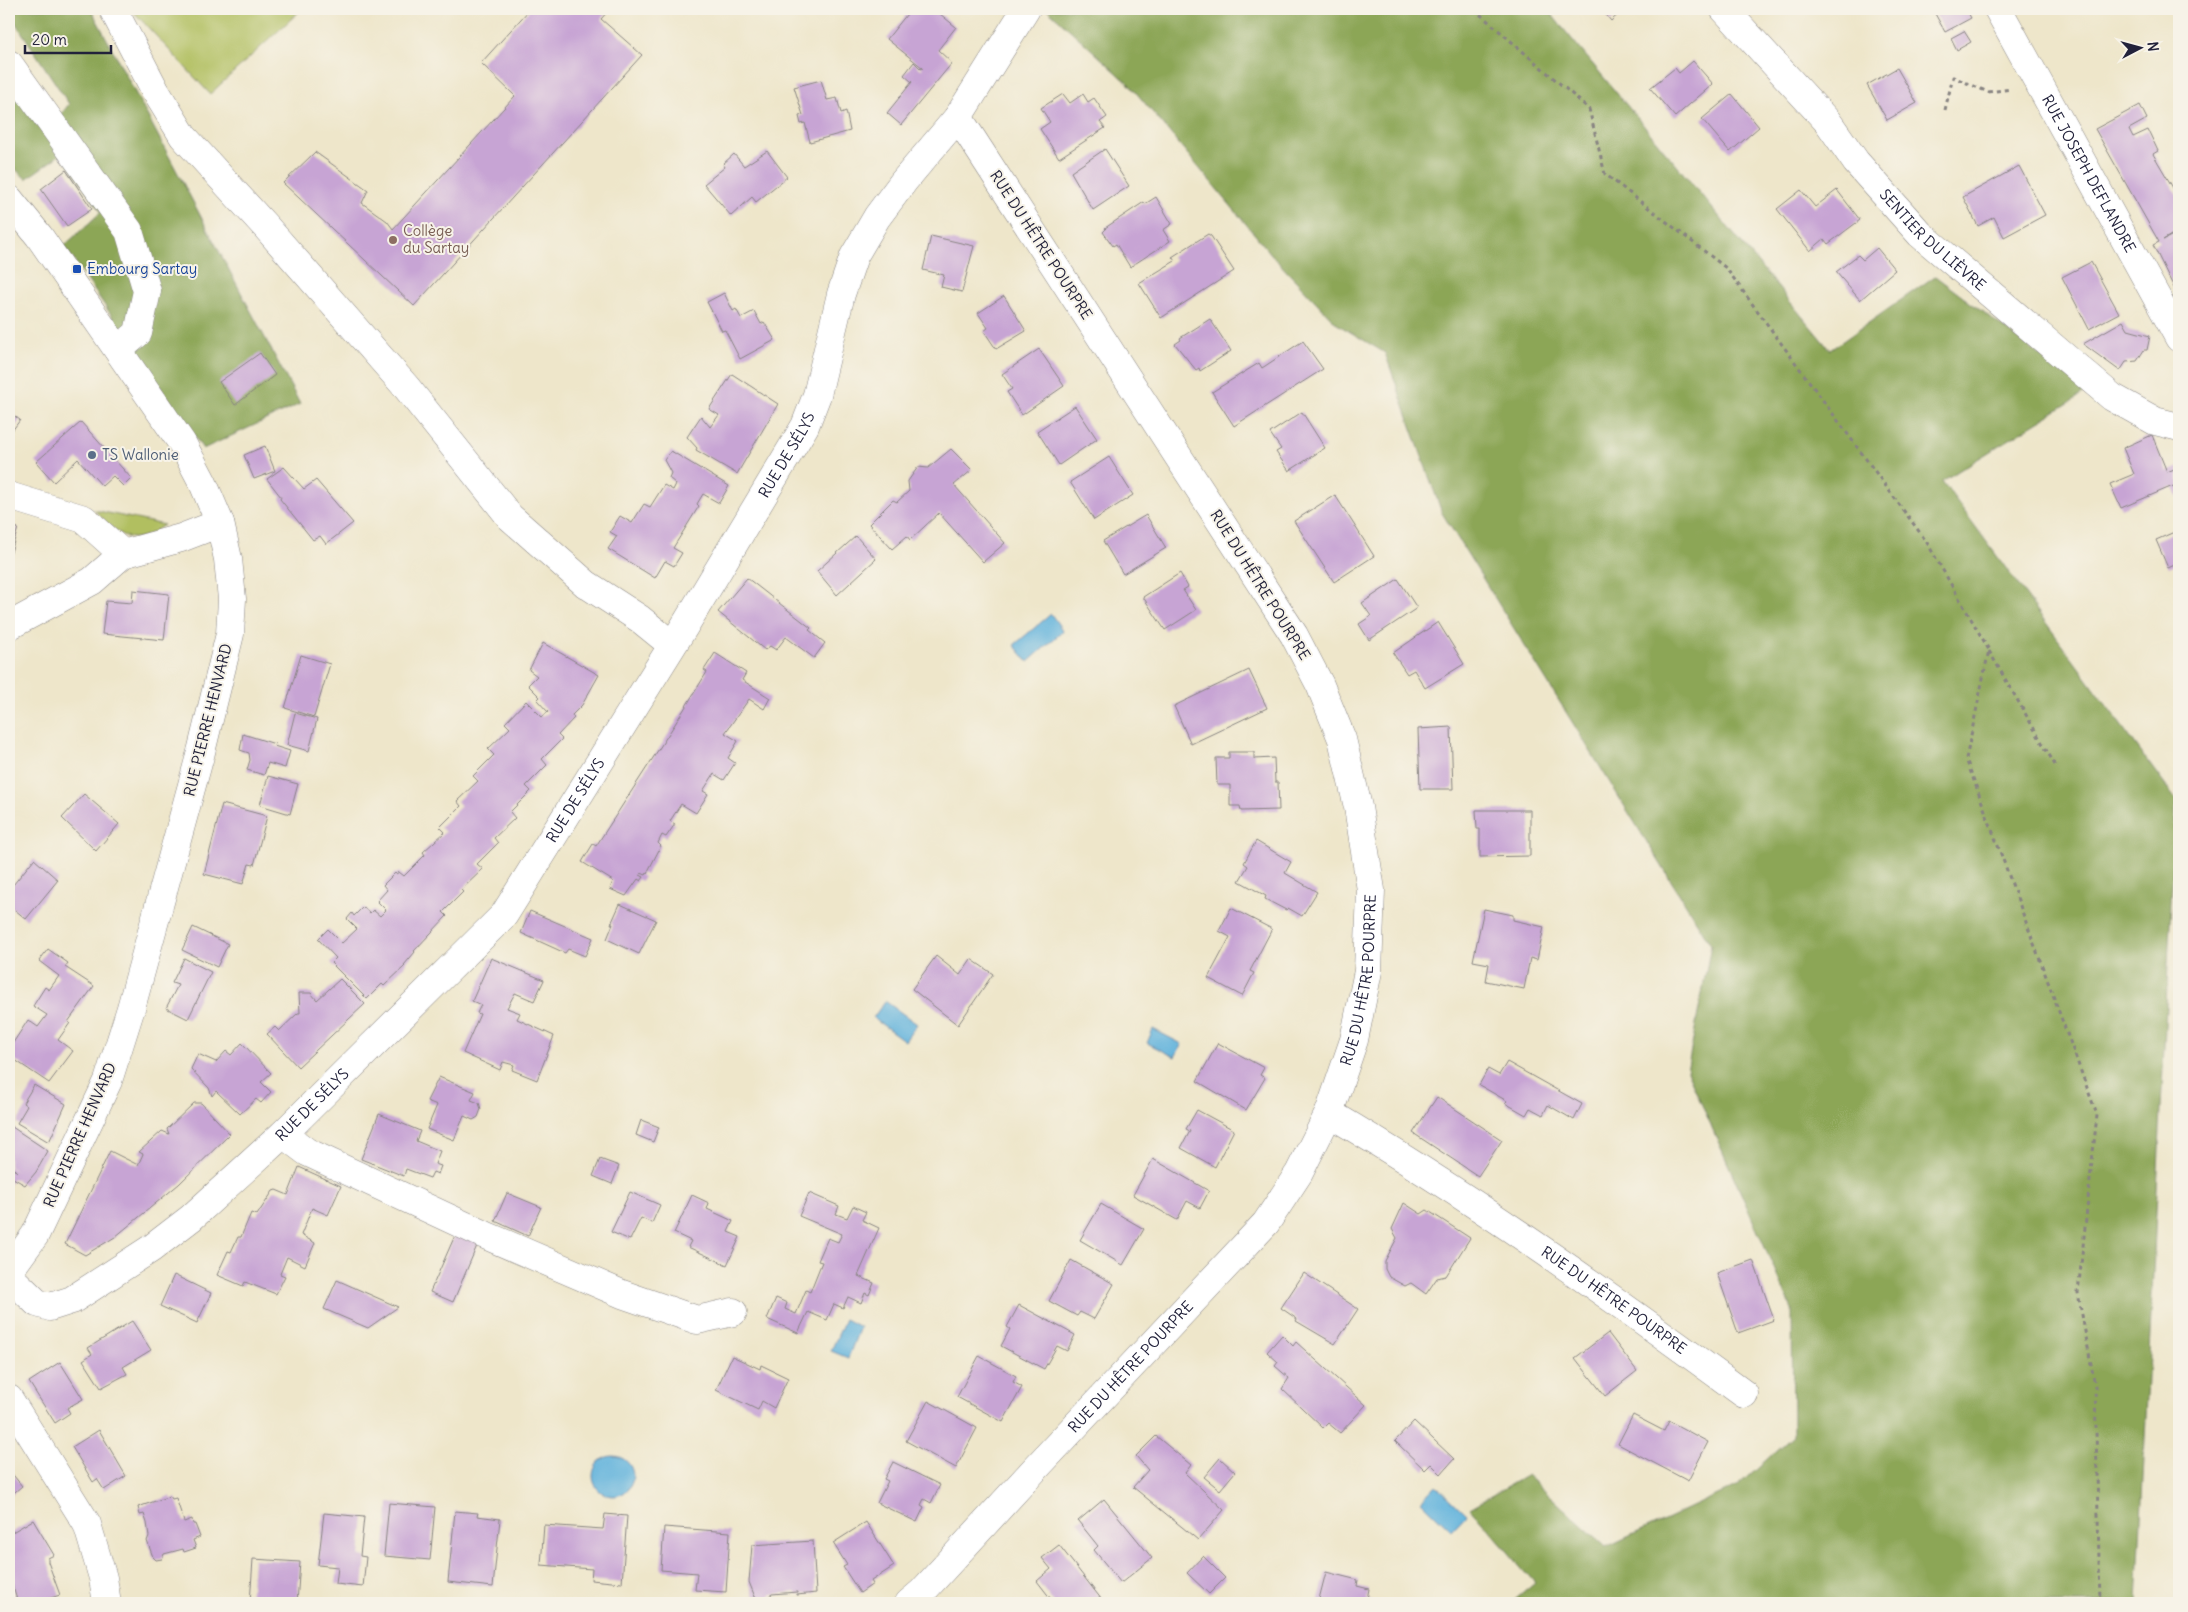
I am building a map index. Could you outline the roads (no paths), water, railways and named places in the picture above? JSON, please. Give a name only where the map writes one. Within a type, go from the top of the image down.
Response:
[{"type":"street","points":[[113,9],[155,90],[183,136],[267,228],[407,388],[510,517],[586,584],[640,619],[672,645]]},
{"type":"street","name":"RUE DE SÉLYS","points":[[9,1276],[36,1302],[50,1307],[72,1300],[152,1248],[191,1218],[283,1134],[504,915],[672,645],[805,426],[816,395],[841,294],[854,256],[877,217],[904,181],[958,117],[1026,9]]},
{"type":"street","name":"SENTIER DU LIÈVRE","points":[[1724,9],[1828,122],[1856,162],[1920,234],[2112,397],[2155,421],[2179,427]]},
{"type":"street","name":"RUE JOSEPH DEFLANDRE","points":[[1998,9],[2179,338]]},
{"type":"street","points":[[9,64],[130,231],[147,291],[138,333],[118,350]]},
{"type":"street","name":"RUE DU HÊTRE POURPRE","points":[[909,1603],[922,1592],[1266,1223],[1299,1173],[1329,1113],[1354,1040],[1368,971],[1371,890],[1358,807],[1342,739],[1320,685],[1280,612],[958,117]]},
{"type":"street","name":"RUE PIERRE HENVARD","points":[[9,199],[39,236],[182,443],[203,483],[220,523],[228,559],[232,600],[230,634],[198,761],[131,1008],[108,1081],[35,1236],[9,1271]]},
{"type":"street","points":[[9,496],[84,519],[123,554]]},
{"type":"street","points":[[9,626],[92,581],[123,554],[180,538],[220,523]]},
{"type":"street","name":"RUE DU HÊTRE POURPRE","points":[[1329,1113],[1383,1145],[1606,1293],[1744,1394]]},
{"type":"street","points":[[283,1134],[307,1152],[485,1235],[622,1294],[697,1320],[733,1312]]},
{"type":"street","points":[[9,1399],[87,1524],[103,1578],[107,1603]]},
{"type":"water","points":[[1051,614],[1063,631],[1028,662],[1014,645]]},
{"type":"water","points":[[885,1001],[917,1024],[905,1041],[873,1018]]},
{"type":"water","points":[[1153,1029],[1182,1044],[1175,1057],[1147,1043]]},
{"type":"water","points":[[845,1319],[860,1327],[848,1358],[831,1351]]},
{"type":"water","points":[[613,1456],[627,1462],[633,1476],[627,1490],[613,1496],[599,1490],[593,1476],[599,1462]]},
{"type":"water","points":[[1436,1485],[1467,1515],[1452,1531],[1421,1501]]},
{"type":"place","name":"Collège du Sartay","points":[[393,240]]},
{"type":"place","name":"Embourg Sartay","points":[[77,269]]},
{"type":"place","name":"TS Wallonie","points":[[92,455]]}]
